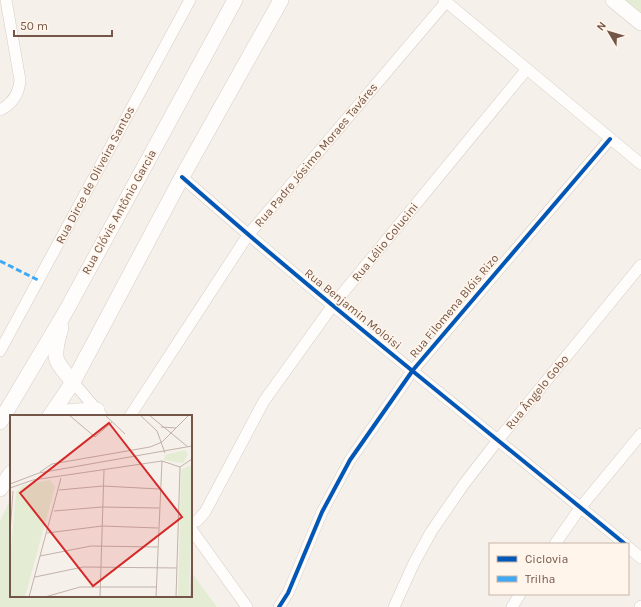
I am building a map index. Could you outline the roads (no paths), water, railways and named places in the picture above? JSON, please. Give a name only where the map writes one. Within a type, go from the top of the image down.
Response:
[{"type":"main road","name":"Rua Clóvis Antônio Garcia","points":[[0,422],[66,310],[235,0]]},
{"type":"main road","points":[[52,415],[73,382],[182,177],[281,0]]},
{"type":"main road","points":[[613,0],[641,23]]},
{"type":"main road","points":[[66,310],[57,346],[56,357],[73,382]]},
{"type":"main road","points":[[53,415],[77,411],[99,413]]},
{"type":"main road","points":[[0,489],[10,474]]},
{"type":"street","points":[[0,110],[6,107],[15,97],[20,80],[6,0]]},
{"type":"street","name":"Rua Dirce de Oliveira Santos","points":[[0,351],[190,0]]},
{"type":"street","points":[[445,1],[641,164]]},
{"type":"street","name":"Rua Padre Jósimo Moraes Taváres","points":[[131,415],[248,236],[445,1]]},
{"type":"street","name":"Rua Lélio Colucini","points":[[192,523],[196,521],[205,512],[264,401],[332,306],[527,69]]},
{"type":"street","name":"Rua Filomena Blóis Rizo","points":[[280,607],[291,588],[322,512],[350,460],[413,370],[610,139]]},
{"type":"street","name":"Rua Benjamin Moloisi","points":[[182,177],[248,236],[332,306],[413,370],[623,543]]},
{"type":"street","name":"Rua Ângelo Gobo","points":[[394,607],[414,563],[431,532],[464,484],[498,440],[641,265]]},
{"type":"street","points":[[73,382],[99,413]]},
{"type":"street","points":[[556,543],[580,508],[641,434]]},
{"type":"street","points":[[192,530],[247,607]]},
{"type":"street","points":[[629,548],[641,558]]},
{"type":"street","points":[[512,607],[519,595]]}]
